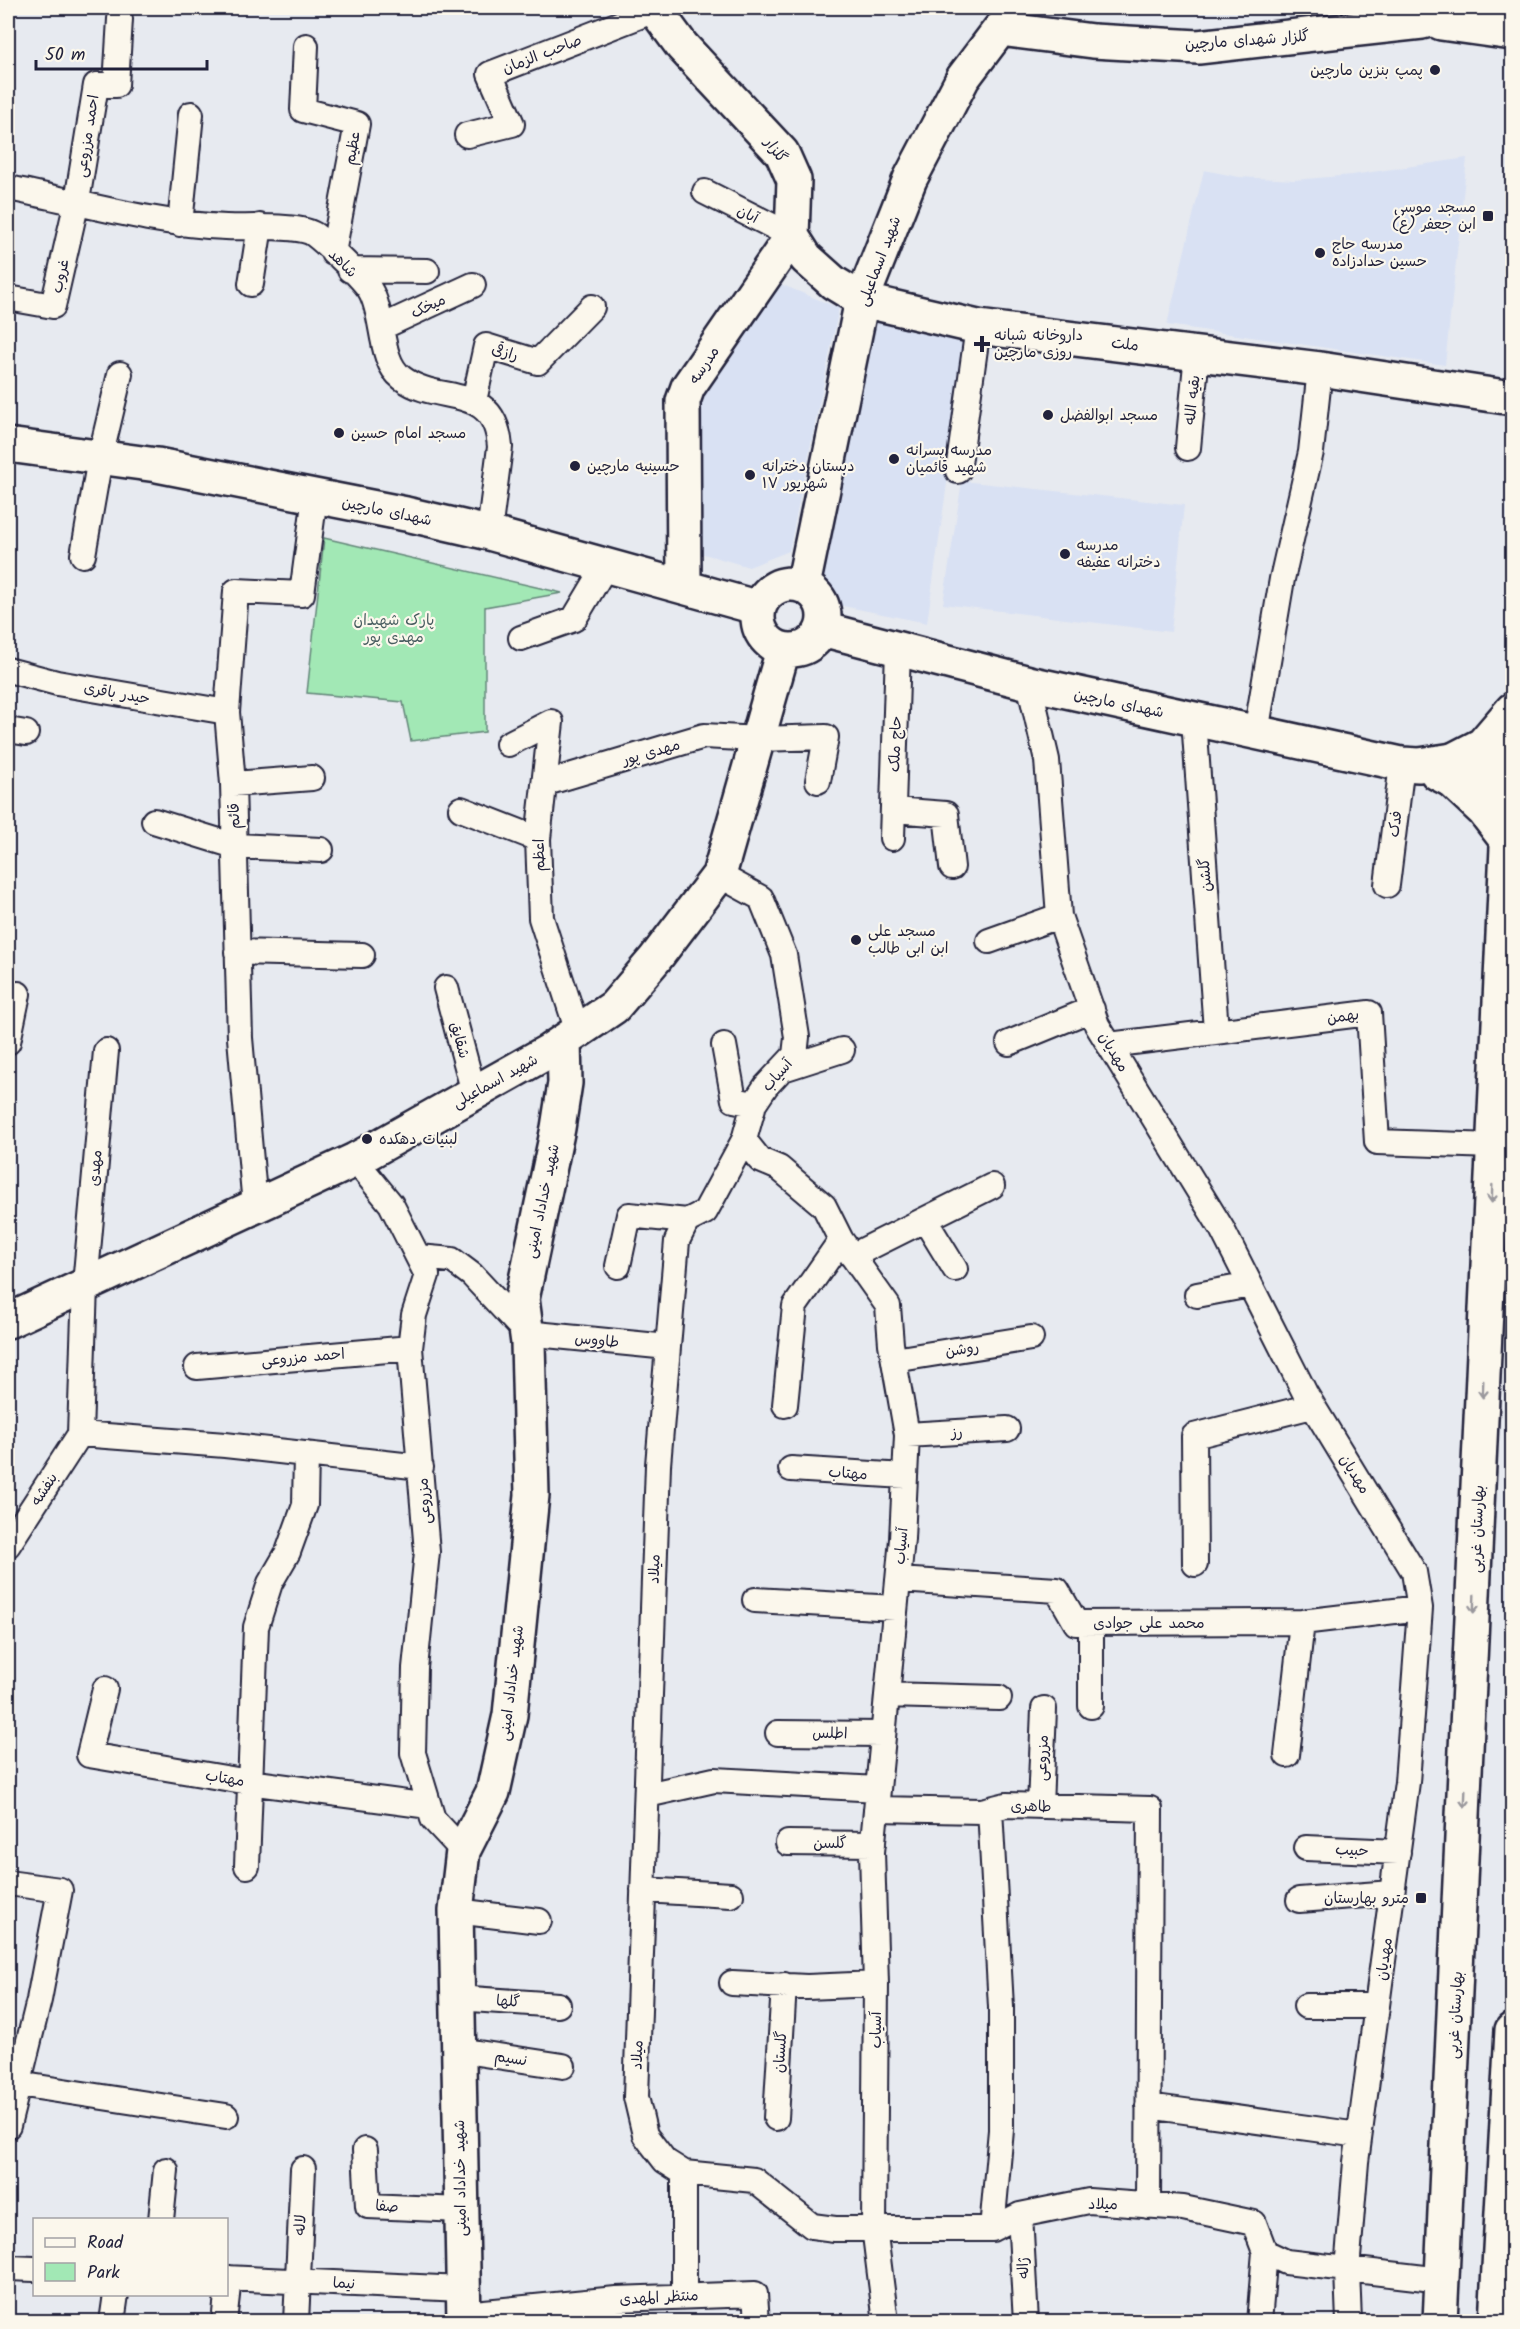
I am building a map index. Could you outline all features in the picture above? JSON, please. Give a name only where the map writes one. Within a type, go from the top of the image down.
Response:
[{"type":"street","name":"گلزار شهدای مارچین","points":[[996,18],[1093,40],[1198,47],[1422,22],[1475,8]]},
{"type":"street","name":"صاحب الزمان","points":[[467,135],[512,124],[489,74],[655,9]]},
{"type":"street","name":"گلزار","points":[[655,9],[682,46],[782,153],[794,180],[792,236]]},
{"type":"street","name":"شهید اسماعیلی","points":[[803,586],[862,300],[910,179],[996,18]]},
{"type":"street","name":"احمد مزروعی","points":[[77,201],[96,85],[116,86],[120,19]]},
{"type":"street","name":"گلزار شهدای مارچین","points":[[1422,22],[1462,25],[1512,33]]},
{"type":"street","name":"عظیم","points":[[306,46],[303,110],[357,124],[333,253]]},
{"type":"street","points":[[180,224],[190,114]]},
{"type":"street","name":"شاهد","points":[[8,188],[180,224],[260,226],[313,233],[370,290],[382,327],[387,355],[399,376],[411,384],[474,401]]},
{"type":"street","name":"آبان","points":[[705,192],[792,236]]},
{"type":"street","name":"غروب","points":[[8,298],[53,306],[77,201]]},
{"type":"street","points":[[251,284],[260,226]]},
{"type":"street","points":[[792,236],[806,258],[834,283],[862,300]]},
{"type":"street","name":"مدرسه","points":[[684,587],[682,401],[688,387],[792,236]]},
{"type":"street","points":[[350,270],[427,271]]},
{"type":"street","name":"میخک","points":[[382,327],[473,285]]},
{"type":"street","name":"ملت","points":[[862,300],[978,327],[1320,369],[1512,398]]},
{"type":"street","name":"رازقی","points":[[474,401],[486,346],[538,362],[592,306]]},
{"type":"street","points":[[958,471],[978,327]]},
{"type":"street","name":"بقیه الله","points":[[1188,448],[1197,353]]},
{"type":"street","points":[[1256,733],[1281,579],[1311,452],[1320,369]]},
{"type":"street","points":[[83,555],[100,458],[120,374]]},
{"type":"street","points":[[474,401],[492,417],[499,433],[500,447],[489,533]]},
{"type":"street","name":"شهدای مارچین","points":[[8,445],[157,465],[489,533],[604,567],[759,608]]},
{"type":"street","name":"قائم","points":[[255,1206],[240,1038],[233,784],[227,712],[236,591],[302,594],[315,496]]},
{"type":"street","points":[[521,638],[574,619],[604,567]]},
{"type":"street","points":[[782,585],[803,586],[812,591],[824,608],[822,629],[811,644],[793,651],[773,646],[760,629],[759,608],[771,590],[782,585]]},
{"type":"street","name":"شهدای مارچین","points":[[822,629],[1029,683],[1256,733],[1452,770],[1511,769]]},
{"type":"street","name":"حاج ملک","points":[[892,838],[898,649]]},
{"type":"street","name":"شهید اسماعیلی","points":[[8,1321],[355,1160],[571,1036],[614,1007],[655,959],[719,875],[783,650]]},
{"type":"street","name":"حیدر باقری","points":[[8,670],[57,683],[227,712]]},
{"type":"street","name":"مهدیان","points":[[1029,683],[1047,760],[1059,916],[1092,1009],[1109,1045],[1222,1229],[1312,1406],[1414,1572],[1420,1608],[1407,1782],[1359,2135],[1347,2270],[1349,2322]]},
{"type":"street","points":[[1508,841],[1452,770],[1482,745],[1512,710]]},
{"type":"street","name":"گلشن","points":[[1194,719],[1216,1031]]},
{"type":"street","name":"اعظم","points":[[508,744],[551,722],[538,839],[542,918],[571,1036]]},
{"type":"street","name":"مهدی پور","points":[[546,783],[705,736],[759,739],[826,737],[818,781]]},
{"type":"street","name":"فدک","points":[[1387,885],[1411,764]]},
{"type":"street","name":"بهارستان غربی","points":[[1440,2322],[1511,769]]},
{"type":"street","points":[[233,784],[312,778]]},
{"type":"street","points":[[461,809],[538,839]]},
{"type":"street","points":[[892,810],[946,814],[952,867]]},
{"type":"street","points":[[154,821],[235,846],[321,850]]},
{"type":"street","name":"آسیاب","points":[[719,875],[761,898],[784,955],[797,1037],[795,1055],[766,1086],[754,1104],[744,1140],[760,1160],[779,1168],[824,1206],[847,1248],[888,1306],[894,1360],[907,1435],[898,1580],[873,1844],[876,1984],[874,2228],[886,2322]]},
{"type":"street","points":[[988,941],[1059,916]]},
{"type":"street","points":[[237,952],[362,955]]},
{"type":"street","name":"شقایق","points":[[446,988],[474,1093]]},
{"type":"street","points":[[8,1042],[18,994]]},
{"type":"street","points":[[1009,1043],[1092,1009]]},
{"type":"street","name":"بهمن","points":[[1109,1045],[1369,1013],[1377,1142],[1494,1146]]},
{"type":"street","name":"شهید خداداد امینی","points":[[463,2308],[456,1911],[463,1851],[493,1792],[510,1715],[532,1495],[526,1333],[522,1299],[558,1128],[571,1036]]},
{"type":"street","points":[[724,1046],[734,1100],[754,1104]]},
{"type":"street","points":[[783,1069],[842,1050]]},
{"type":"street","name":"مهدی","points":[[81,1434],[85,1285],[106,1051]]},
{"type":"street","points":[[618,1266],[629,1215],[687,1221],[705,1212],[744,1140]]},
{"type":"street","name":"مزروعی","points":[[355,1160],[391,1203],[427,1275],[414,1314],[410,1348],[428,1552],[415,1668],[413,1753],[433,1819],[463,1851]]},
{"type":"street","points":[[785,1405],[795,1306],[847,1248],[925,1220],[992,1186]]},
{"type":"street","points":[[925,1220],[955,1269]]},
{"type":"street","name":"میلاد","points":[[687,1221],[677,1241],[658,1465],[636,2097],[645,2134],[665,2161],[684,2173],[754,2180],[812,2226],[835,2229],[959,2231],[992,2229],[1020,2215],[1089,2201],[1183,2208],[1254,2223],[1265,2252]]},
{"type":"street","points":[[419,1257],[452,1260],[472,1275],[526,1333]]},
{"type":"street","points":[[1197,1296],[1250,1285]]},
{"type":"street","name":"طاووس","points":[[526,1333],[668,1347]]},
{"type":"street","name":"روشن","points":[[894,1360],[1031,1338]]},
{"type":"street","name":"احمد مزروعی","points":[[197,1367],[410,1348]]},
{"type":"street","points":[[1195,1564],[1194,1436],[1312,1406]]},
{"type":"street","name":"رز","points":[[907,1435],[1006,1429]]},
{"type":"street","points":[[81,1434],[421,1467]]},
{"type":"street","name":"بنفشه","points":[[8,1545],[81,1434]]},
{"type":"street","points":[[247,1866],[256,1627],[270,1582],[288,1552],[305,1505],[306,1455]]},
{"type":"street","name":"مهتاب","points":[[791,1469],[905,1476]]},
{"type":"street","name":"محمد علی جوادی","points":[[898,1580],[1057,1590],[1076,1623],[1302,1622],[1420,1608]]},
{"type":"street","points":[[755,1600],[895,1608]]},
{"type":"street","points":[[1287,1755],[1302,1622]]},
{"type":"street","points":[[1091,1623],[1091,1706]]},
{"type":"street","name":"مهتاب","points":[[105,1689],[89,1755],[249,1782],[429,1806]]},
{"type":"street","points":[[887,1695],[999,1698]]},
{"type":"street","name":"مزروعی","points":[[1040,1806],[1044,1709]]},
{"type":"street","name":"اطلس","points":[[778,1733],[883,1734]]},
{"type":"street","name":"طاهری","points":[[647,1795],[714,1780],[982,1811],[1006,1805],[1150,1809],[1148,2106]]},
{"type":"street","points":[[990,1809],[1001,2007],[1001,2130],[992,2229]]},
{"type":"street","name":"گلسن","points":[[788,1844],[873,1844]]},
{"type":"street","name":"حبیب","points":[[1306,1848],[1398,1852]]},
{"type":"street","points":[[8,1883],[60,1890],[39,2000],[8,2126]]},
{"type":"street","points":[[643,1890],[731,1895]]},
{"type":"street","points":[[1299,1900],[1392,1893]]},
{"type":"street","points":[[456,1911],[539,1922]]},
{"type":"street","points":[[732,1983],[784,1986],[876,1984]]},
{"type":"street","name":"گلستان","points":[[776,2118],[784,1986]]},
{"type":"street","name":"گلها","points":[[458,1998],[558,2005]]},
{"type":"street","points":[[1306,2006],[1377,2006]]},
{"type":"street","points":[[1496,2322],[1506,2270],[1512,2030]]},
{"type":"street","name":"نسیم","points":[[458,2050],[563,2066]]},
{"type":"street","points":[[18,2084],[226,2116]]},
{"type":"street","points":[[1148,2206],[1148,2106],[1359,2135]]},
{"type":"street","name":"صفا","points":[[365,2150],[368,2206],[461,2210]]},
{"type":"street","name":"لاله","points":[[296,2322],[303,2169]]},
{"type":"street","points":[[161,2218],[166,2170]]},
{"type":"street","points":[[684,2173],[684,2295]]},
{"type":"street","name":"ژاله","points":[[1020,2215],[1026,2322]]},
{"type":"street","points":[[1259,2322],[1265,2252],[1286,2262],[1442,2280]]},
{"type":"street","points":[[8,2268],[33,2269]]},
{"type":"street","name":"نیما","points":[[228,2278],[297,2281],[463,2308]]},
{"type":"street","name":"منتظر المهدی","points":[[463,2308],[616,2310],[684,2295],[755,2294],[756,2322]]},
{"type":"street","points":[[112,2322],[116,2296]]},
{"type":"street","points":[[224,2322],[226,2296]]},
{"type":"shaded area","name":"مدرسه حاج حسین حدادزاده","points":[[1467,158],[1445,365],[1167,325],[1204,170],[1239,177],[1294,180],[1352,175]]},
{"type":"shaded area","name":"دبستان دخترانه ۱۷ شهریور","points":[[780,284],[839,308],[789,551],[749,567],[697,552],[694,400]]},
{"type":"shaded area","name":"مدرسه پسرانه شهید قائمیان","points":[[867,313],[968,337],[927,623],[833,604],[815,581]]},
{"type":"shaded area","name":"مدرسه دخترانه عفیفه","points":[[962,481],[1184,505],[1171,632],[943,604]]},
{"type":"green space","name":"پارک شهیدان مهدی پور","points":[[324,538],[562,593],[485,607],[485,732],[411,741],[403,702],[307,693]]},
{"type":"place","name":"پمپ بنزین مارچین","points":[[1435,70]]},
{"type":"place","name":"مسجد موسی ابن جعفر (ع)","points":[[1488,216]]},
{"type":"place","name":"مدرسه حاج حسین حدادزاده","points":[[1320,253]]},
{"type":"place","name":"داروخانه شبانه روزی مارچین","points":[[982,344]]},
{"type":"place","name":"مسجد ابوالفضل","points":[[1048,415]]},
{"type":"place","name":"مسجد امام حسین","points":[[339,433]]},
{"type":"place","name":"مدرسه پسرانه شهید قائمیان","points":[[894,459]]},
{"type":"place","name":"حسینیه مارچین","points":[[575,466]]},
{"type":"place","name":"دبستان دخترانه ۱۷ شهریور","points":[[750,475]]},
{"type":"place","name":"مدرسه دخترانه عفیفه","points":[[1065,554]]},
{"type":"place","name":"مسجد علی ابن ابی طالب","points":[[856,940]]},
{"type":"place","name":"لبنیات دهکده","points":[[367,1139]]},
{"type":"place","name":"مترو بهارستان","points":[[1421,1898]]}]
